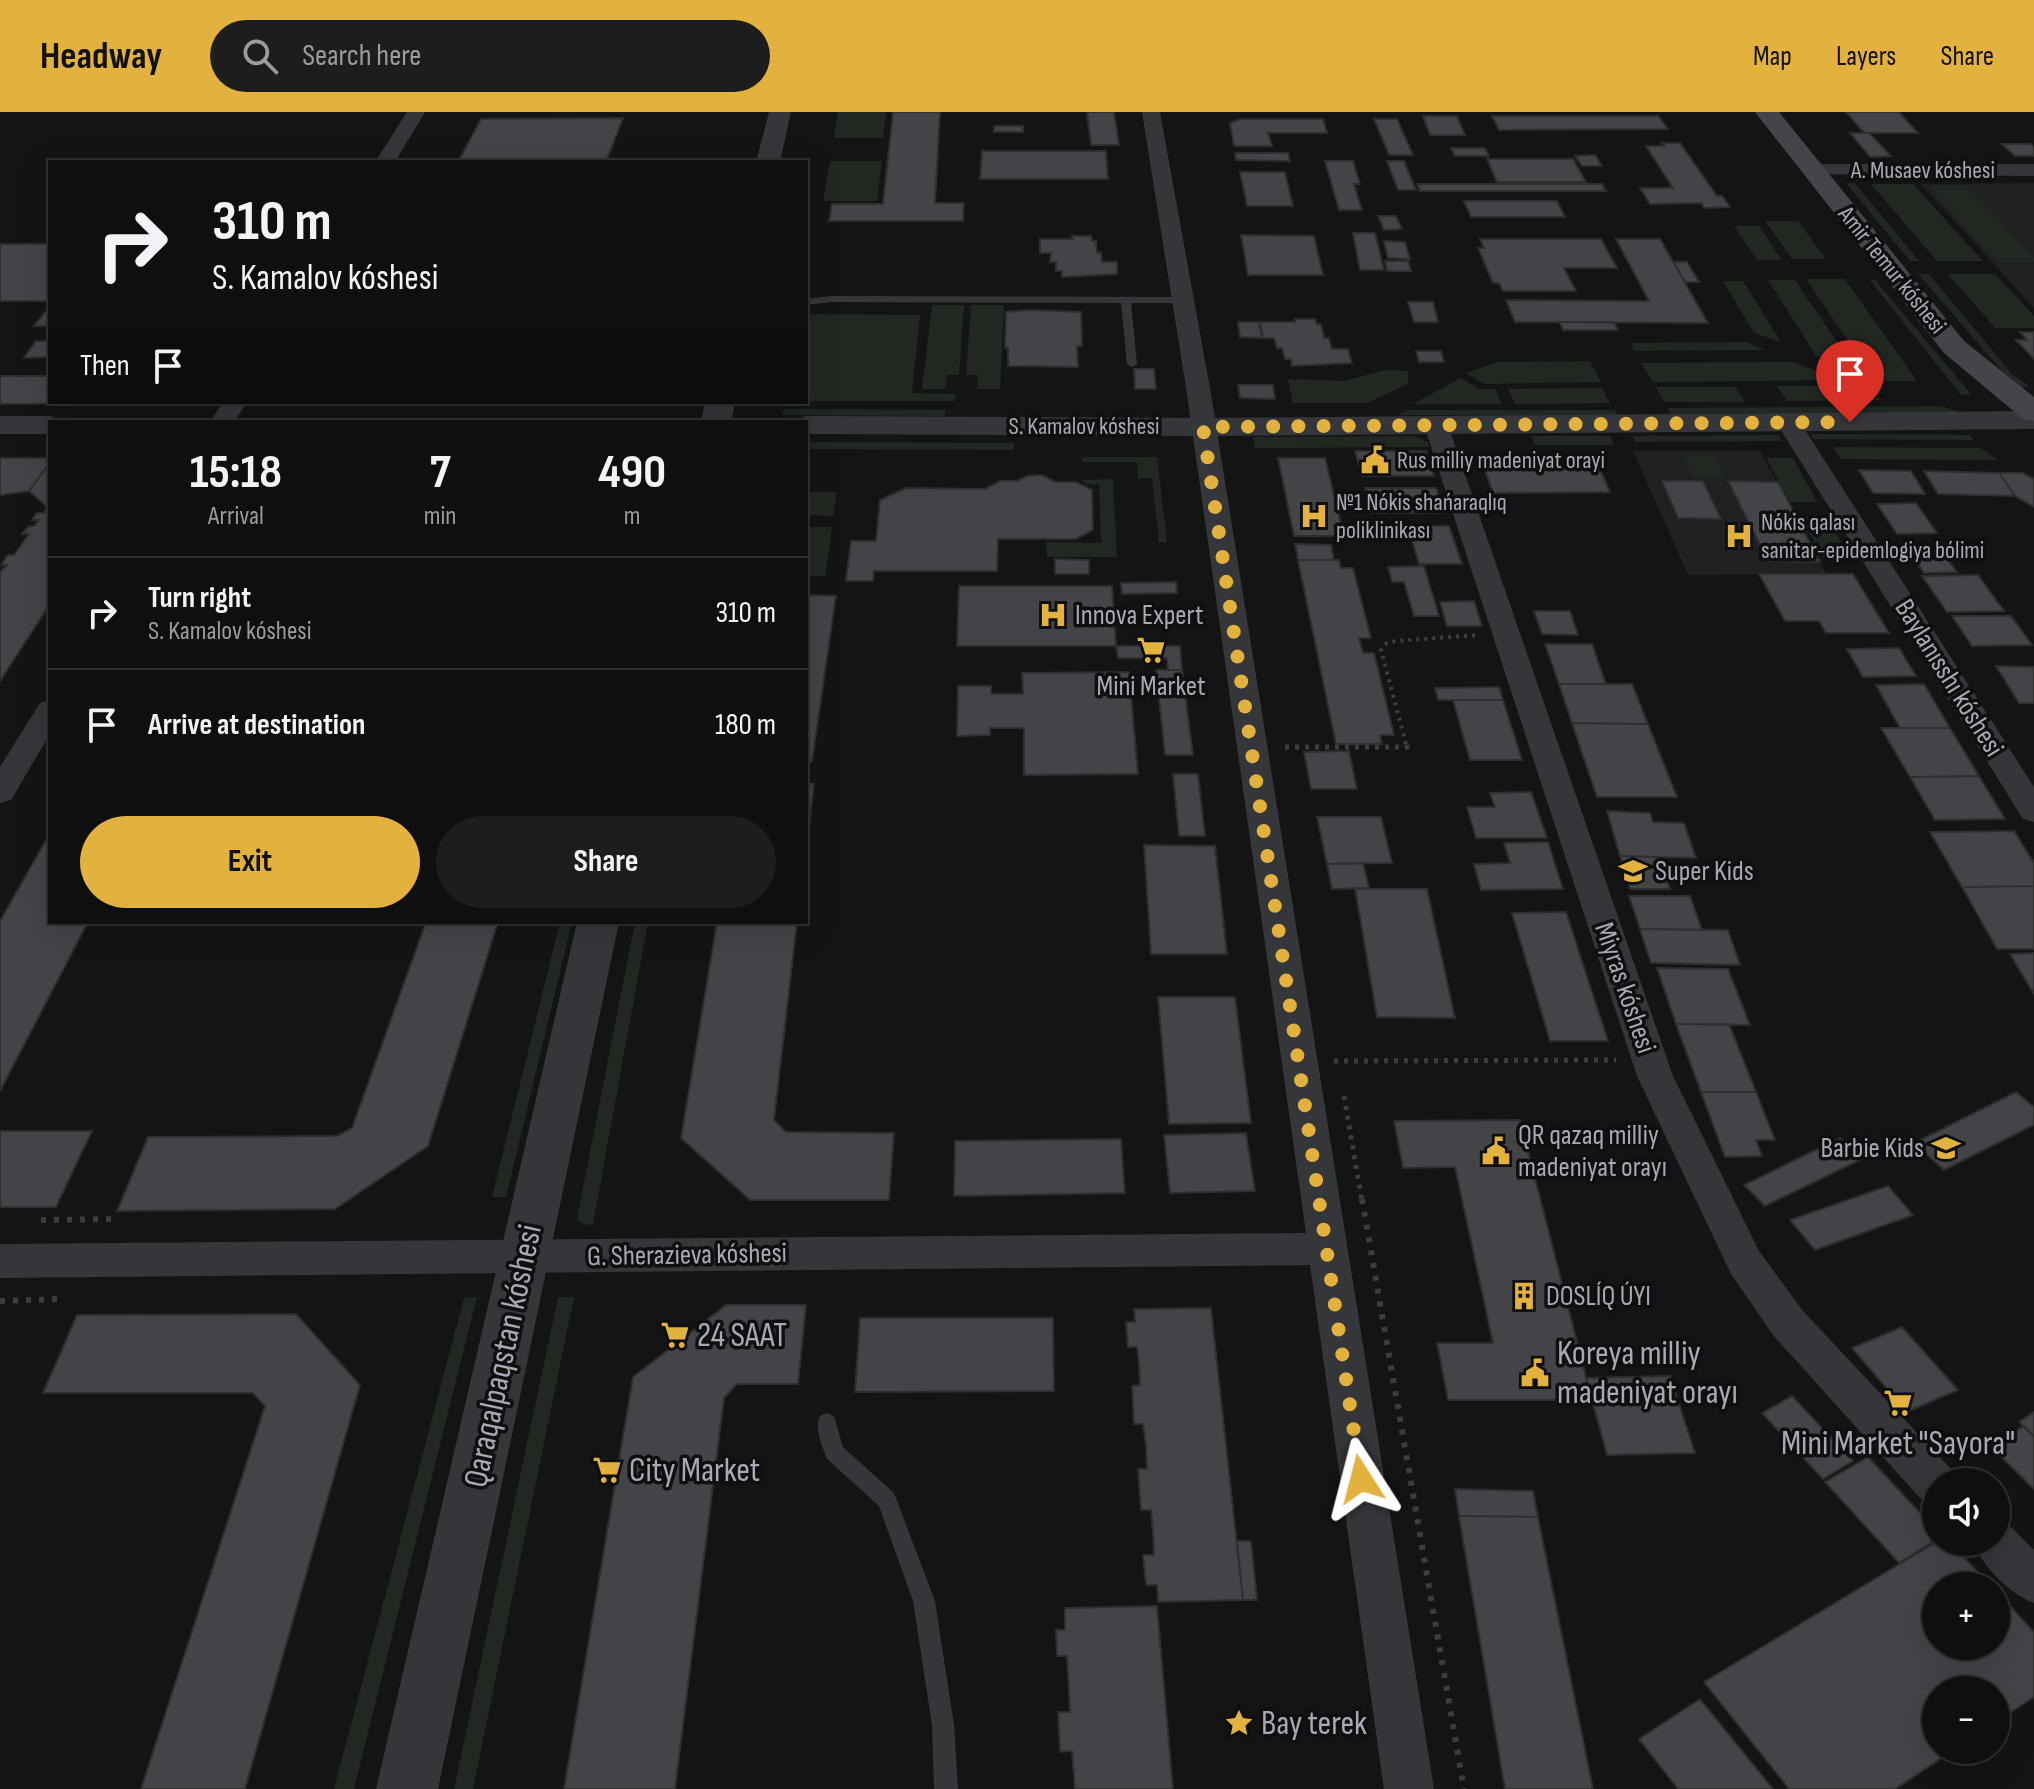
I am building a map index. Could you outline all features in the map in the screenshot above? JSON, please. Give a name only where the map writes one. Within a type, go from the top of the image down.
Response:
[{"type":"main road","name":"Amir Temur kóshesi","points":[[1767,112],[1954,347],[2034,412]]},
{"type":"street","points":[[386,160],[416,112]]},
{"type":"street","points":[[768,160],[780,112]]},
{"type":"street","points":[[1151,112],[1203,427],[1409,1789]]},
{"type":"street","name":"A. Musaev kóshesi","points":[[1813,170],[2034,170]]},
{"type":"street","name":"S. Kamalov kóshesi","points":[[808,425],[1203,427],[2034,420]]},
{"type":"street","name":"Baylanısshı kóshesi","points":[[1788,422],[2034,812]]},
{"type":"street","points":[[0,425],[48,425]]},
{"type":"street","name":"Miyras kóshesi","points":[[1436,425],[1649,1060],[1745,1262],[1788,1323],[1922,1469]]},
{"type":"street","points":[[0,793],[48,712]]},
{"type":"street","name":"Qaraqalpaqstan kóshesi","points":[[407,1789],[598,924]]},
{"type":"street","name":"G. Sherazieva kóshesi","points":[[0,1261],[1326,1249]]},
{"type":"street","points":[[2009,1556],[2034,1581]]},
{"type":"lane","points":[[808,302],[832,299],[1182,300]]},
{"type":"lane","points":[[1126,299],[1132,364]]},
{"type":"lane","points":[[827,1422],[834,1452],[887,1500],[924,1601],[943,1725],[946,1789]]},
{"type":"path","points":[[1285,747],[1407,747],[1381,650],[1387,643],[1396,641],[1505,631]]},
{"type":"path","points":[[1282,731],[1288,762]]},
{"type":"path","points":[[1335,1045],[1341,1076]]},
{"type":"path","points":[[1299,1061],[1649,1060]]},
{"type":"path","points":[[1343,1092],[1464,1789]]},
{"type":"path","points":[[41,1220],[118,1219]]},
{"type":"path","points":[[0,1301],[60,1299]]},
{"type":"shaded area","points":[[838,112],[886,112],[883,138],[834,138]]},
{"type":"shaded area","points":[[830,161],[882,161],[877,201],[823,201]]},
{"type":"shaded area","points":[[1846,183],[1855,183],[1919,261],[1910,261]]},
{"type":"shaded area","points":[[2034,183],[2034,308],[1921,184]]},
{"type":"shaded area","points":[[1871,184],[1913,184],[1983,261],[1937,261]]},
{"type":"shaded area","points":[[1928,186],[1967,186],[2034,257],[2034,262],[1997,262]]},
{"type":"shaded area","points":[[1765,221],[1798,221],[1826,259],[1792,259]]},
{"type":"shaded area","points":[[1734,226],[1759,226],[1782,260],[1757,260]]},
{"type":"shaded area","points":[[1918,274],[1929,274],[2011,373],[2029,386],[2022,388],[2004,373]]},
{"type":"shaded area","points":[[1948,274],[1995,274],[2034,316],[2034,328],[1995,328]]},
{"type":"shaded area","points":[[1806,279],[1845,279],[1917,381],[1875,381]]},
{"type":"shaded area","points":[[1869,279],[1875,280],[1971,394],[1961,395]]},
{"type":"shaded area","points":[[1768,280],[1795,280],[1856,370],[1816,356]]},
{"type":"shaded area","points":[[1723,281],[1743,281],[1781,342],[1754,333]]},
{"type":"shaded area","points":[[932,305],[964,305],[959,375],[947,375],[945,389],[922,389]]},
{"type":"shaded area","points":[[971,305],[1004,305],[1000,389],[977,389],[978,375],[966,375]]},
{"type":"shaded area","points":[[808,314],[920,315],[912,393],[955,394],[955,401],[808,401]]},
{"type":"shaded area","points":[[1746,342],[1765,350],[1634,351],[1630,343]]},
{"type":"shaded area","points":[[1590,361],[1601,382],[1484,384],[1466,373],[1498,362]]},
{"type":"shaded area","points":[[1793,362],[1842,380],[1653,382],[1641,363]]},
{"type":"shaded area","points":[[1385,370],[1408,371],[1408,384],[1367,403],[1293,403],[1288,379],[1344,381]]},
{"type":"shaded area","points":[[1461,378],[1479,389],[1496,389],[1502,404],[1413,404]]},
{"type":"shaded area","points":[[1777,386],[1851,386],[1883,400],[1787,401]]},
{"type":"shaded area","points":[[1656,387],[1735,387],[1745,402],[1664,402]]},
{"type":"shaded area","points":[[1602,388],[1610,403],[1515,404],[1508,389]]},
{"type":"shaded area","points":[[1941,406],[1960,412],[1671,414],[1668,408]]},
{"type":"shaded area","points":[[784,409],[945,410],[945,416],[782,415]]},
{"type":"shaded area","points":[[1408,410],[1615,410],[1618,416],[1396,415]]},
{"type":"shaded area","points":[[1810,434],[1970,435],[1974,440],[1813,439]]},
{"type":"shaded area","points":[[1778,435],[1782,441],[1635,442],[1632,436]]},
{"type":"shaded area","points":[[1415,436],[1428,442],[1429,447],[1255,448],[1253,437]]},
{"type":"shaded area","points":[[1532,436],[1610,436],[1614,445],[1535,445]]},
{"type":"shaded area","points":[[808,442],[1014,443],[1014,450],[808,449]]},
{"type":"shaded area","points":[[1833,447],[1981,448],[1998,460],[1840,459]]},
{"type":"shaded area","name":"Nókis qalası sanitar-epidemlogiya bólimi","points":[[1633,451],[1760,451],[1826,574],[1688,575]]},
{"type":"shaded area","points":[[1683,456],[1715,456],[1726,478],[1693,477]]},
{"type":"shaded area","points":[[1082,457],[1157,457],[1167,542],[1159,542],[1152,478],[1138,478],[1137,462],[1082,462]]},
{"type":"shaded area","points":[[1766,458],[1793,458],[1817,502],[1790,502]]},
{"type":"shaded area","points":[[1113,479],[1117,557],[1047,557],[1046,542],[1101,543],[1099,485],[1086,484],[1082,480]]},
{"type":"shaded area","points":[[808,492],[837,492],[833,516],[808,515]]},
{"type":"shaded area","points":[[1800,516],[1826,517],[1849,555],[1823,558]]},
{"type":"shaded area","points":[[808,527],[832,527],[825,576],[808,576]]},
{"type":"shaded area","points":[[560,924],[572,924],[506,1197],[492,1197]]},
{"type":"shaded area","points":[[635,924],[648,924],[593,1224],[586,1225],[577,1219]]},
{"type":"shaded area","points":[[477,1297],[354,1789],[334,1789],[464,1298]]},
{"type":"shaded area","points":[[558,1297],[574,1297],[473,1789],[454,1789]]},
{"type":"building","points":[[893,112],[940,112],[935,203],[964,203],[963,221],[829,221],[832,204],[883,204]]},
{"type":"building","points":[[1087,112],[1114,112],[1119,145],[1091,145]]},
{"type":"building","points":[[1846,112],[1899,112],[1918,133],[1864,133]]},
{"type":"building","points":[[1423,116],[1457,116],[1465,135],[1430,135]]},
{"type":"building","points":[[1492,116],[1658,116],[1668,129],[1499,130]]},
{"type":"building","points":[[623,118],[607,160],[459,160],[481,119]]},
{"type":"building","points":[[1241,119],[1323,119],[1327,133],[1268,133],[1272,146],[1234,146],[1230,123]]},
{"type":"building","points":[[1374,119],[1397,119],[1413,155],[1389,155]]},
{"type":"building","points":[[994,126],[1023,126],[1023,132],[994,132]]},
{"type":"building","points":[[1850,133],[1869,133],[1891,156],[1870,157]]},
{"type":"building","points":[[1662,143],[1680,143],[1717,196],[1722,196],[1730,207],[1704,208],[1701,203],[1650,204],[1640,188],[1673,188],[1646,146],[1665,146]]},
{"type":"building","points":[[2002,144],[2030,144],[2034,147],[2034,156],[2015,156]]},
{"type":"building","points":[[1451,148],[1485,148],[1489,156],[1455,156]]},
{"type":"building","points":[[982,151],[1106,151],[1108,179],[980,179]]},
{"type":"building","points":[[1235,153],[1288,153],[1290,161],[1236,160]]},
{"type":"building","points":[[1595,155],[1602,166],[1582,166],[1575,156]]},
{"type":"building","points":[[1487,159],[1573,159],[1586,182],[1497,182]]},
{"type":"building","points":[[1325,161],[1353,161],[1360,184],[1354,184],[1362,210],[1339,210]]},
{"type":"building","points":[[1387,161],[1404,161],[1416,190],[1398,190]]},
{"type":"building","points":[[1240,172],[1285,172],[1293,206],[1247,206]]},
{"type":"building","points":[[1417,184],[1602,184],[1606,191],[1420,191]]},
{"type":"building","points":[[1464,201],[1557,201],[1565,217],[1471,217]]},
{"type":"building","points":[[1378,216],[1396,216],[1402,229],[1384,230]]},
{"type":"building","points":[[1353,233],[1375,233],[1384,270],[1360,270]]},
{"type":"building","points":[[1241,235],[1314,236],[1323,275],[1248,275]]},
{"type":"building","points":[[1072,236],[1091,236],[1092,241],[1096,241],[1097,253],[1101,252],[1102,262],[1117,262],[1117,274],[1062,277],[1062,271],[1056,271],[1056,262],[1050,262],[1051,253],[1040,253],[1040,239],[1073,239]]},
{"type":"building","points":[[1480,239],[1601,239],[1617,268],[1564,268],[1576,291],[1503,291],[1499,283],[1493,283],[1478,248],[1484,248]]},
{"type":"building","points":[[1616,239],[1660,239],[1708,323],[1515,322],[1506,300],[1649,301]]},
{"type":"building","points":[[1384,241],[1405,242],[1410,259],[1388,258]]},
{"type":"building","points":[[0,244],[48,244],[48,301],[0,301]]},
{"type":"building","points":[[1385,261],[1408,261],[1411,271],[1387,271]]},
{"type":"building","points":[[1674,262],[1687,262],[1699,282],[1685,282]]},
{"type":"building","points":[[1408,302],[1433,302],[1438,322],[1414,322]]},
{"type":"building","points":[[46,311],[48,311],[48,326],[34,326]]},
{"type":"building","points":[[1006,312],[1081,312],[1082,346],[1077,346],[1078,367],[1008,366]]},
{"type":"building","points":[[1295,319],[1315,319],[1317,324],[1321,324],[1324,338],[1329,338],[1332,349],[1348,349],[1352,363],[1292,366],[1291,359],[1285,359],[1282,348],[1277,348],[1274,338],[1263,338],[1260,322],[1295,322]]},
{"type":"building","points":[[1238,322],[1259,322],[1262,338],[1240,337]]},
{"type":"building","points":[[1560,322],[1614,322],[1618,330],[1563,330]]},
{"type":"building","points":[[2020,332],[2034,332],[2034,359],[2016,340],[2027,340]]},
{"type":"building","points":[[36,341],[48,341],[45,357],[24,358]]},
{"type":"building","points":[[1416,351],[1441,351],[1444,362],[1419,362]]},
{"type":"building","points":[[1134,369],[1154,369],[1156,389],[1135,389]]},
{"type":"building","points":[[0,376],[48,376],[48,403],[0,404]]},
{"type":"building","points":[[1238,385],[1273,385],[1275,399],[1240,398]]},
{"type":"building","points":[[1355,451],[1426,451],[1434,476],[1362,476]]},
{"type":"building","points":[[0,458],[48,458],[48,465],[29,491],[0,495]]},
{"type":"building","name":"№1 Nókis shańaraqlıq poliklinikası","points":[[1278,458],[1325,458],[1344,536],[1294,536]]},
{"type":"building","points":[[48,465],[48,607],[0,681],[0,572],[7,565],[1,565],[8,555],[14,555],[29,534],[22,534],[39,520],[32,520],[37,513],[44,513],[47,507],[29,491]]},
{"type":"building","points":[[1484,467],[1599,467],[1610,492],[1493,493]]},
{"type":"building","points":[[1859,470],[1911,471],[1925,494],[1873,493]]},
{"type":"building","points":[[1924,471],[1999,473],[2015,496],[1938,494]]},
{"type":"building","points":[[1999,473],[2023,473],[2034,479],[2034,507],[2015,496]]},
{"type":"building","points":[[1041,475],[1056,482],[1076,482],[1092,490],[1093,530],[1076,539],[998,539],[997,571],[874,571],[873,581],[846,581],[851,541],[876,541],[880,500],[906,488],[985,489],[1000,481],[1017,481],[1027,476]]},
{"type":"building","points":[[1662,481],[1703,481],[1721,519],[1678,518]]},
{"type":"building","points":[[1728,481],[1778,482],[1820,562],[1768,561]]},
{"type":"building","points":[[1365,488],[1436,488],[1445,513],[1372,513]]},
{"type":"building","points":[[1916,503],[1937,533],[1897,534],[1877,504]]},
{"type":"building","points":[[1408,526],[1449,526],[1462,564],[1419,564]]},
{"type":"building","points":[[1295,544],[1331,545],[1334,560],[1298,560]]},
{"type":"building","points":[[1944,555],[1957,572],[1924,573],[1912,556]]},
{"type":"building","points":[[1055,559],[1089,560],[1089,574],[1055,574]]},
{"type":"building","points":[[1298,560],[1339,560],[1341,568],[1353,568],[1371,638],[1359,638],[1363,653],[1374,653],[1394,735],[1380,735],[1382,744],[1336,744]]},
{"type":"building","points":[[1424,566],[1439,616],[1414,616],[1404,582],[1392,582],[1388,567]]},
{"type":"building","points":[[1759,574],[1853,574],[1889,633],[1826,633],[1819,621],[1785,621]]},
{"type":"building","points":[[1978,575],[2004,611],[1947,612],[1922,576]]},
{"type":"building","points":[[1176,582],[1177,593],[1122,594],[1121,583]]},
{"type":"building","points":[[959,586],[1112,586],[1116,646],[957,646]]},
{"type":"building","points":[[808,595],[836,596],[812,762],[808,762]]},
{"type":"building","points":[[1474,601],[1482,626],[1447,626],[1440,602]]},
{"type":"building","points":[[1534,611],[1570,611],[1578,635],[1542,634]]},
{"type":"building","points":[[1952,616],[2011,616],[2032,645],[1972,646]]},
{"type":"building","points":[[1545,644],[1592,644],[1606,684],[1559,684]]},
{"type":"building","points":[[1116,646],[1180,646],[1182,670],[1168,670],[1167,658],[1118,658]]},
{"type":"building","points":[[1899,648],[1916,676],[1863,677],[1847,649]]},
{"type":"building","points":[[1996,666],[2034,667],[2034,703],[2019,703]]},
{"type":"building","points":[[1156,670],[1182,670],[1193,755],[1165,755]]},
{"type":"building","points":[[1129,672],[1138,774],[1024,775],[1024,728],[990,728],[990,735],[957,736],[958,686],[991,686],[991,694],[1023,694],[1022,673]]},
{"type":"building","points":[[1559,684],[1632,684],[1648,724],[1572,723]]},
{"type":"building","points":[[1924,684],[1950,728],[1900,728],[1876,685]]},
{"type":"building","points":[[1499,687],[1503,700],[1438,700],[1435,688]]},
{"type":"building","points":[[1453,700],[1503,700],[1522,760],[1470,760]]},
{"type":"building","points":[[1572,723],[1648,724],[1677,797],[1597,797]]},
{"type":"building","points":[[1881,728],[1950,728],[1979,776],[1910,777]]},
{"type":"building","points":[[1349,751],[1357,789],[1311,789],[1304,752]]},
{"type":"building","points":[[1173,774],[1198,774],[1205,836],[1179,836]]},
{"type":"building","points":[[1979,776],[2005,819],[1935,820],[1910,777]]},
{"type":"building","points":[[808,784],[814,784],[808,834]]},
{"type":"building","points":[[1531,792],[1547,838],[1476,838],[1467,807],[1495,807],[1490,793]]},
{"type":"building","points":[[1607,811],[1650,813],[1653,822],[1684,823],[1696,858],[1620,856]]},
{"type":"building","points":[[1317,817],[1381,817],[1392,863],[1327,864]]},
{"type":"building","points":[[2014,831],[2034,863],[2034,886],[1962,887],[1930,832]]},
{"type":"building","points":[[48,837],[48,924],[87,924],[0,1091],[0,921]]},
{"type":"building","points":[[1548,842],[1563,889],[1481,890],[1474,864],[1510,863],[1504,843]]},
{"type":"building","points":[[1144,845],[1215,846],[1227,954],[1151,954]]},
{"type":"building","points":[[1620,856],[1658,857],[1670,889],[1630,889]]},
{"type":"building","points":[[1363,863],[1369,888],[1332,889],[1327,864]]},
{"type":"building","points":[[2034,886],[2034,949],[1997,949],[1962,887]]},
{"type":"building","points":[[1355,889],[1427,889],[1455,1018],[1377,1017]]},
{"type":"building","points":[[1629,896],[1690,896],[1702,930],[1640,929]]},
{"type":"building","points":[[1566,912],[1608,1041],[1550,1041],[1512,913]]},
{"type":"building","points":[[425,924],[497,924],[428,1146],[335,1209],[117,1211],[148,1137],[337,1136],[352,1128]]},
{"type":"building","points":[[717,924],[797,924],[774,1120],[786,1132],[894,1133],[889,1200],[750,1200],[681,1138]]},
{"type":"building","points":[[1640,929],[1728,930],[1740,965],[1651,963]]},
{"type":"building","points":[[2034,953],[2034,994],[2010,954]]},
{"type":"building","points":[[1657,968],[1728,969],[1750,1025],[1676,1024]]},
{"type":"building","points":[[1158,997],[1235,997],[1251,1123],[1169,1124]]},
{"type":"building","points":[[1676,1024],[1729,1024],[1756,1092],[1701,1092]]},
{"type":"building","points":[[1701,1092],[1756,1092],[1775,1140],[1756,1140],[1762,1156],[1725,1157]]},
{"type":"building","points":[[2016,1092],[2034,1107],[2034,1125],[1944,1170],[1914,1143]]},
{"type":"building","name":"DOSLÍQ ÚYI","points":[[1520,1120],[1592,1400],[1448,1400],[1437,1343],[1493,1343],[1455,1167],[1403,1168],[1394,1121]]},
{"type":"building","points":[[0,1131],[92,1131],[56,1207],[0,1207]]},
{"type":"building","points":[[1246,1133],[1255,1191],[1170,1193],[1164,1135]]},
{"type":"building","points":[[1840,1138],[1862,1159],[1765,1206],[1744,1185]]},
{"type":"building","points":[[1121,1139],[1125,1193],[954,1196],[955,1141]]},
{"type":"building","points":[[1888,1186],[1913,1215],[1815,1250],[1790,1220]]},
{"type":"building","points":[[726,1305],[806,1305],[798,1384],[737,1384],[724,1398],[675,1789],[564,1789],[633,1377]]},
{"type":"building","points":[[1211,1308],[1243,1600],[1158,1602],[1157,1585],[1146,1585],[1143,1555],[1154,1555],[1153,1532],[1151,1510],[1141,1510],[1138,1469],[1147,1469],[1146,1446],[1143,1424],[1134,1424],[1132,1386],[1140,1385],[1139,1365],[1137,1347],[1128,1347],[1126,1322],[1135,1322],[1134,1309]]},
{"type":"building","points":[[296,1314],[360,1385],[245,1789],[141,1789],[265,1406],[253,1393],[43,1393],[77,1315]]},
{"type":"building","points":[[860,1318],[1053,1318],[1054,1391],[855,1392]]},
{"type":"building","points":[[1902,1327],[1958,1390],[1907,1412],[1852,1348]]},
{"type":"building","points":[[1670,1376],[1695,1453],[1607,1455],[1586,1378]]},
{"type":"building","points":[[1792,1396],[1853,1461],[1823,1479],[1762,1413]]},
{"type":"building","points":[[2034,1412],[2034,1437],[2019,1422]]},
{"type":"building","points":[[2024,1426],[2034,1437],[2034,1489],[1990,1446]]},
{"type":"building","points":[[1868,1457],[1922,1515],[1922,1549],[1899,1563],[1825,1482]]},
{"type":"building","points":[[1455,1489],[1533,1491],[1538,1517],[1459,1516]]},
{"type":"building","points":[[1459,1516],[1538,1517],[1593,1789],[1505,1789]]},
{"type":"building","points":[[1237,1541],[1251,1541],[1257,1600],[1243,1600]]},
{"type":"building","points":[[1922,1550],[1922,1556],[1963,1556],[1978,1572],[1922,1572],[1922,1660],[2010,1660],[2010,1606],[2034,1632],[2034,1697],[2010,1713],[2010,1676],[1922,1676],[1922,1764],[1933,1764],[1895,1789],[1789,1789],[1704,1682]]},
{"type":"building","points":[[1157,1606],[1173,1789],[1075,1789],[1072,1751],[1060,1752],[1058,1712],[1070,1712],[1067,1656],[1057,1656],[1056,1630],[1065,1630],[1065,1608]]},
{"type":"building","points":[[1700,1699],[1773,1789],[1678,1789],[1639,1739]]},
{"type":"place","name":"Rus milliy madeniyat orayi","points":[[1375,460]]},
{"type":"place","name":"№1 Nókis shańaraqlıq poliklinikası","points":[[1314,516]]},
{"type":"place","name":"Nókis qalası sanitar-epidemlogiya bólimi","points":[[1739,536]]},
{"type":"place","name":"Innova Expert","points":[[1053,615]]},
{"type":"place","name":"Mini Market","points":[[1151,650]]},
{"type":"place","name":"Super Kids","points":[[1633,871]]},
{"type":"place","name":"Barbie Kids","points":[[1946,1148]]},
{"type":"place","name":"QR qazaq milliy madeniyat orayı","points":[[1496,1151]]},
{"type":"place","name":"DOSLÍQ ÚYI","points":[[1524,1296]]},
{"type":"place","name":"24 SAAT","points":[[675,1335]]},
{"type":"place","name":"Koreya milliy madeniyat orayı","points":[[1535,1373]]},
{"type":"place","name":"Mini Market \"Sayora\"","points":[[1898,1403]]},
{"type":"place","name":"City Market","points":[[607,1470]]},
{"type":"place","name":"Bay terek","points":[[1239,1723]]},
{"type":"route","points":[[1361,1479],[1203,427],[1850,422]]}]
